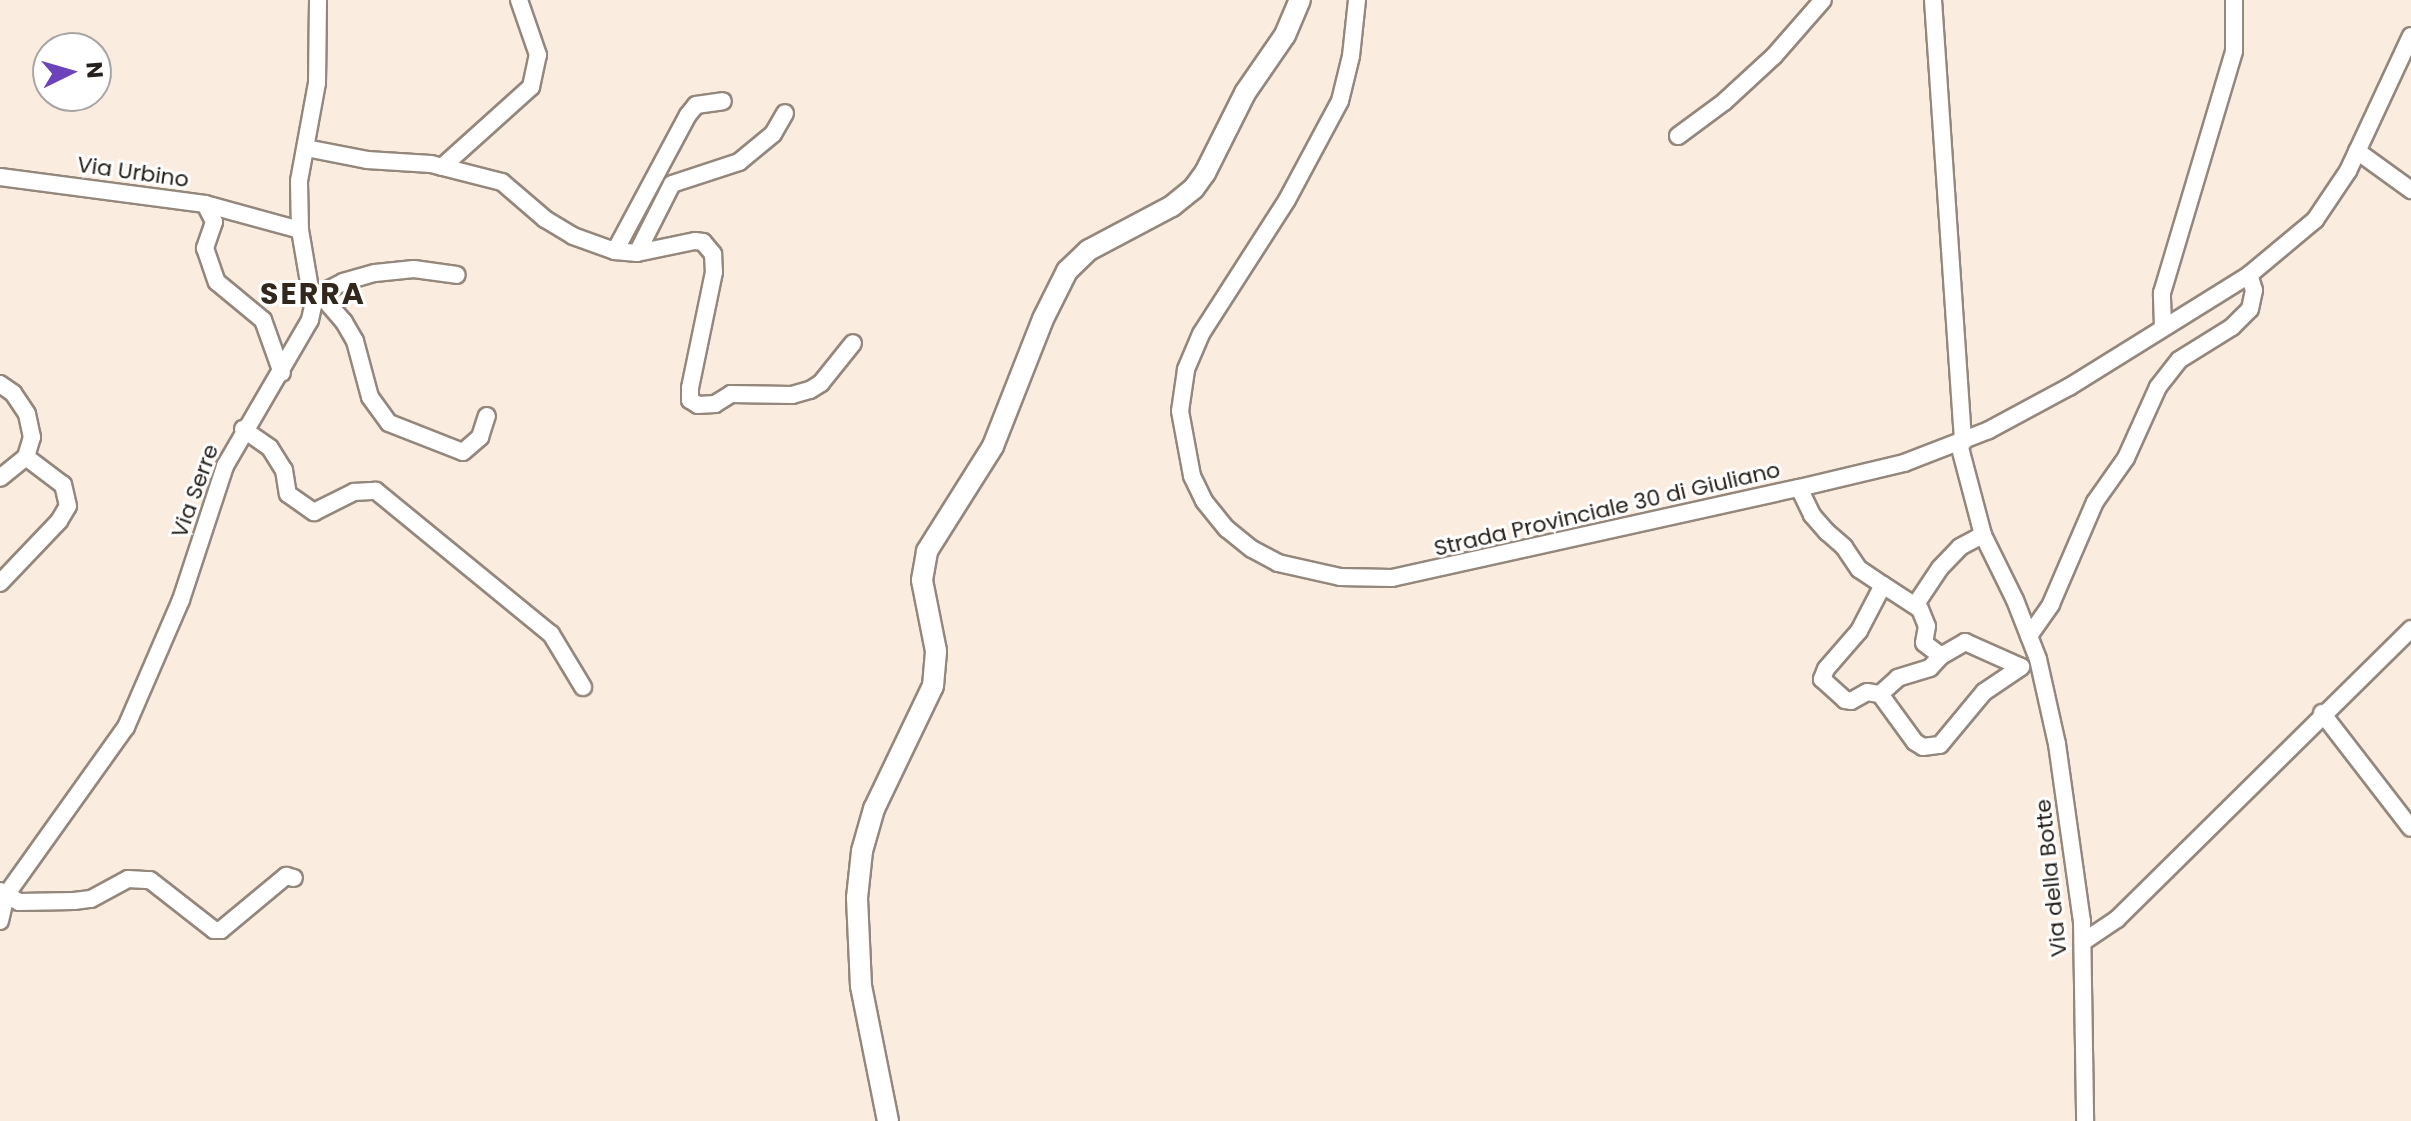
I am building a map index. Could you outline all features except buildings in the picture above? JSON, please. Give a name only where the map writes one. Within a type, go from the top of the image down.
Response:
[{"type":"main road","points":[[888,1121],[861,986],[857,898],[862,851],[874,809],[933,686],[936,651],[922,580],[927,551],[993,446],[1043,319],[1067,271],[1089,250],[1172,206],[1194,188],[1205,173],[1245,93],[1285,35],[1300,0]]},
{"type":"street","name":"Via Serre","points":[[0,921],[3,893],[126,727],[181,600],[221,475],[243,429],[282,373],[310,320],[312,298],[300,230],[299,181],[317,83],[318,0]]},
{"type":"street","points":[[442,167],[531,87],[538,55],[519,0]]},
{"type":"street","name":"Strada Provinciale 30 di Giuliano","points":[[1357,0],[1351,56],[1340,101],[1317,150],[1201,334],[1186,370],[1180,411],[1192,476],[1204,501],[1227,529],[1252,549],[1304,571],[1340,577],[1392,578],[1799,488],[1904,463],[1961,443],[2069,387],[2249,275],[2315,220],[2357,151],[2411,36]]},
{"type":"street","points":[[1678,136],[1724,102],[1774,56],[1823,0]]},
{"type":"street","name":"Via della Botte","points":[[1933,0],[1961,443],[1983,535],[2029,636],[2057,744],[2083,942],[2085,1121]]},
{"type":"street","points":[[2163,326],[2162,293],[2234,51],[2234,0]]},
{"type":"street","points":[[615,251],[688,115],[696,105],[723,101]]},
{"type":"street","points":[[637,253],[672,184],[739,162],[773,134],[785,113]]},
{"type":"street","points":[[306,148],[367,160],[442,167],[502,182],[545,219],[573,236],[615,251],[637,253],[703,242],[713,254],[714,272],[690,388],[690,400],[698,405],[715,404],[731,394],[792,395],[810,390],[821,383],[853,343]]},
{"type":"street","points":[[2357,151],[2411,190]]},
{"type":"street","name":"Via Urbino","points":[[0,177],[205,204],[214,222],[205,248],[217,282],[263,320],[282,373]]},
{"type":"street","points":[[205,204],[300,230]]},
{"type":"street","points":[[312,298],[343,282],[375,273],[423,269],[457,275]]},
{"type":"street","points":[[2029,636],[2051,604],[2095,502],[2126,458],[2158,387],[2179,360],[2232,327],[2250,309],[2254,290],[2249,275]]},
{"type":"street","points":[[312,298],[325,300],[344,322],[355,341],[370,397],[379,414],[389,423],[463,452],[480,437],[487,416]]},
{"type":"street","points":[[0,478],[26,457],[32,437],[27,414],[6,388]]},
{"type":"street","points":[[243,429],[270,448],[284,470],[288,494],[314,512],[354,492],[376,491],[551,634],[583,687]]},
{"type":"street","points":[[0,583],[59,521],[68,506],[63,485],[26,457]]},
{"type":"street","points":[[1799,488],[1801,498],[1820,524],[1844,547],[1859,569],[1916,604],[1927,626],[1924,643],[1941,656]]},
{"type":"street","points":[[1916,604],[1940,568],[1960,547],[1983,535]]},
{"type":"street","points":[[1880,694],[1898,678],[1930,668],[1941,656],[1965,642],[2021,667],[1984,692],[1940,745],[1923,747],[1915,742],[1880,694],[1867,692],[1851,701],[1845,700],[1826,684],[1822,675],[1854,640],[1883,585]]},
{"type":"street","points":[[2083,942],[2117,919],[2322,713],[2411,629]]},
{"type":"street","points":[[2322,713],[2411,828]]},
{"type":"street","points":[[3,893],[19,902],[83,900],[100,895],[128,879],[139,878],[150,880],[214,930],[221,930],[286,876],[294,878]]},
{"type":"district","name":"SERRA","points":[[313,294]]}]
